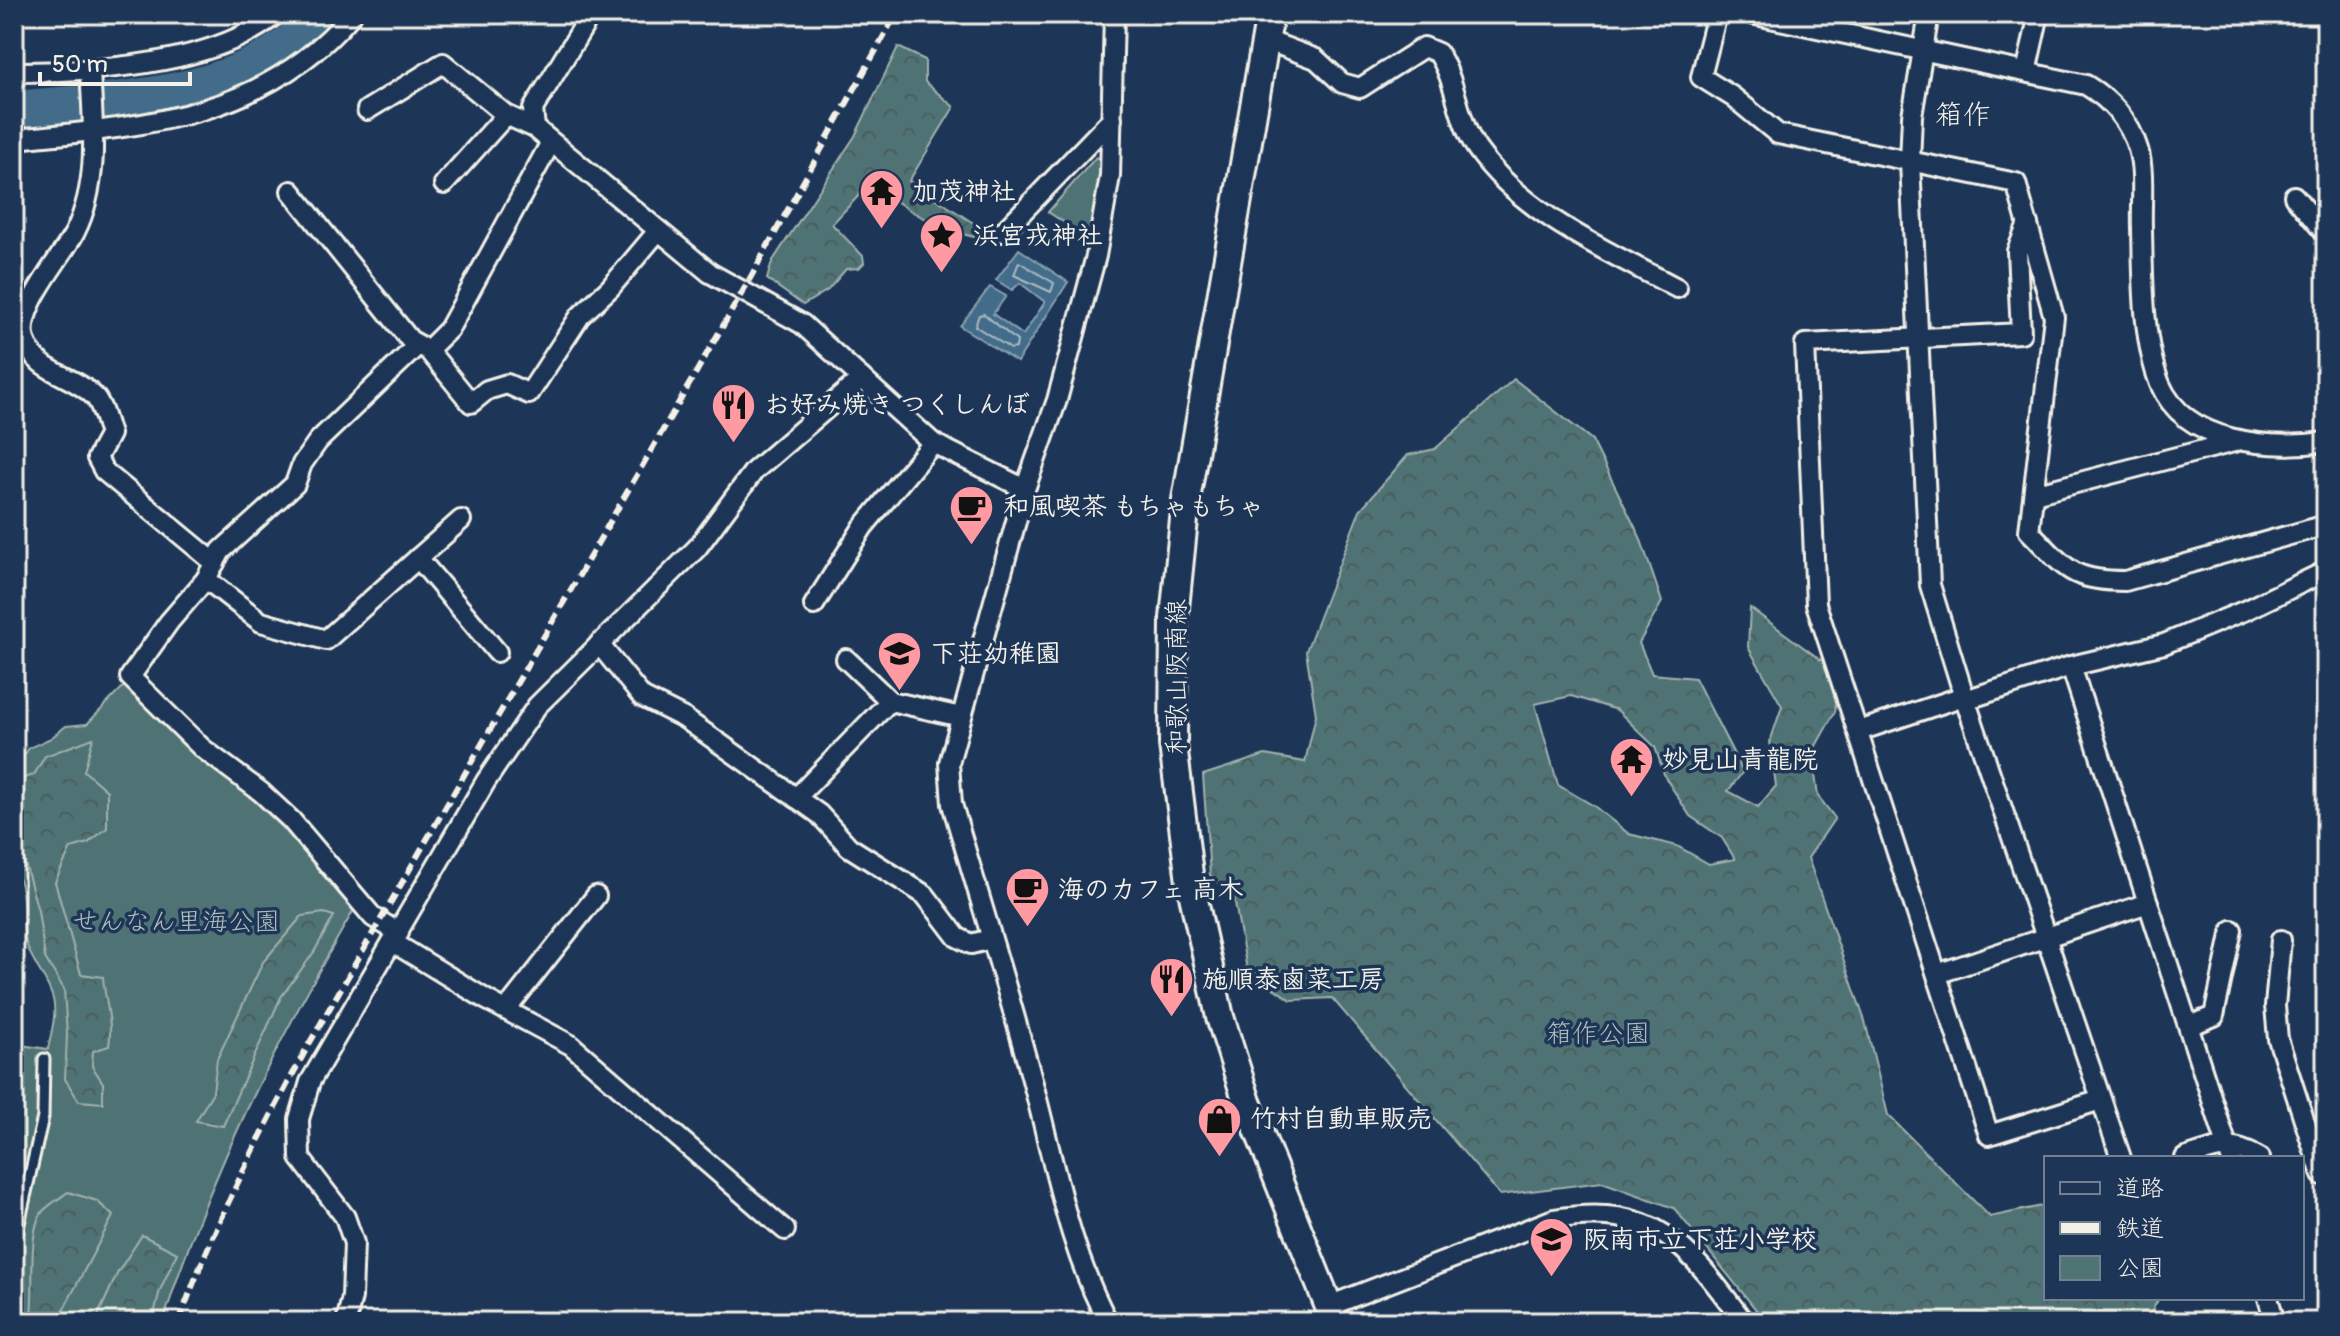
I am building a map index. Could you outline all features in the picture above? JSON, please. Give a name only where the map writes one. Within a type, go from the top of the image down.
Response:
[{"type":"main road","name":"和歌山阪南線","points":[[1268,27],[1186,500],[1174,618],[1173,744],[1190,882],[1220,1017],[1247,1102],[1332,1314]]},
{"type":"street","points":[[14,72],[90,77],[199,51],[260,28],[276,14]]},
{"type":"street","points":[[14,139],[94,125],[189,116],[255,91],[304,60],[352,14]]},
{"type":"street","points":[[535,128],[533,109],[591,14]]},
{"type":"street","points":[[1108,1322],[1086,1280],[1068,1227],[1035,1090],[952,804],[949,763],[1025,489],[1057,400],[1096,256],[1110,176],[1114,14]]},
{"type":"street","points":[[1717,14],[1701,77],[1733,97],[1778,134],[2016,183],[2054,317],[2029,531],[2070,573],[2092,581],[2125,581],[2326,525]]},
{"type":"street","points":[[1751,14],[1821,21],[1921,50],[2086,85],[2107,98],[2128,125],[2139,152],[2143,285],[2160,385],[2177,407],[2206,429],[2234,442]]},
{"type":"street","points":[[1929,14],[1921,50],[1910,162],[1930,585],[1965,698],[2120,1156]]},
{"type":"street","points":[[2026,72],[2039,14]]},
{"type":"street","points":[[1268,27],[1316,59],[1342,83],[1360,88],[1424,47],[1438,53],[1463,123],[1477,148],[1500,176],[1570,229],[1677,288]]},
{"type":"street","points":[[367,110],[443,63],[506,115],[535,128],[710,273],[802,324],[933,443],[1025,489]]},
{"type":"street","points":[[90,77],[94,125],[83,216],[27,309],[24,338],[33,357],[51,372],[76,382],[96,397],[110,434],[97,458],[104,471],[261,622],[326,640],[461,520]]},
{"type":"street","points":[[444,184],[506,115]]},
{"type":"street","points":[[1003,232],[1112,119]]},
{"type":"street","points":[[551,142],[449,329],[423,347],[318,441],[302,464],[295,484],[221,551],[210,571],[130,677],[202,748],[281,811],[373,917],[396,938],[506,1010],[571,1045],[785,1230]]},
{"type":"street","points":[[291,191],[410,340],[423,347],[471,403],[487,390],[507,384],[529,394],[580,316],[610,288],[658,231]]},
{"type":"street","points":[[2294,196],[2326,234]]},
{"type":"street","points":[[2028,224],[2017,251],[2021,333],[1805,344],[1816,604],[1989,1135],[2101,1100]]},
{"type":"street","points":[[346,1322],[352,1297],[354,1243],[345,1217],[300,1158],[299,1119],[310,1082],[486,781],[537,706],[697,548],[754,471],[862,378]]},
{"type":"street","points":[[2034,494],[2234,442],[2291,447],[2326,442]]},
{"type":"street","points":[[814,605],[863,527],[933,443]]},
{"type":"street","points":[[418,558],[497,652]]},
{"type":"street","points":[[1859,731],[2071,666],[2164,644],[2246,610],[2326,571]]},
{"type":"street","points":[[599,644],[642,697],[684,718],[819,814],[849,847],[925,895],[957,937],[971,944],[991,939]]},
{"type":"street","points":[[846,659],[890,701],[961,717]]},
{"type":"street","points":[[2071,666],[2229,1152]]},
{"type":"street","points":[[796,798],[890,701]]},
{"type":"street","points":[[506,1010],[596,896]]},
{"type":"street","points":[[1937,974],[2148,903]]},
{"type":"street","points":[[2189,1026],[2214,1016],[2232,930]]},
{"type":"street","points":[[2281,940],[2275,1006],[2278,1039],[2324,1175]]},
{"type":"street","points":[[2200,1156],[2229,1152],[2240,1147],[2256,1156]]},
{"type":"street","points":[[1332,1314],[1554,1219],[1587,1214],[1627,1217],[1658,1231],[1695,1257],[1744,1322]]},
{"type":"street","points":[[2269,1300],[2275,1322]]},
{"type":"lane","points":[[14,1246],[43,1117],[44,1059]]},
{"type":"green space","points":[[898,47],[925,60],[925,82],[954,107],[909,181],[987,232],[978,238],[954,231],[921,217],[890,197],[876,205],[863,191],[832,224],[863,256],[864,263],[859,268],[846,269],[828,290],[803,305],[767,279],[772,262],[855,136]]},
{"type":"green space","points":[[1096,157],[1104,161],[1093,241],[1048,212]]},
{"type":"green space","name":"箱作公園","points":[[1514,379],[1592,440],[1640,537],[1662,602],[1639,643],[1652,674],[1695,678],[1743,772],[1728,791],[1758,807],[1776,786],[1770,742],[1782,706],[1748,647],[1750,608],[1840,674],[1835,712],[1812,753],[1818,796],[1835,818],[1808,858],[1865,1021],[1888,1115],[1990,1217],[2044,1205],[2044,1300],[2158,1300],[2146,1322],[1766,1322],[1674,1208],[1602,1182],[1500,1195],[1332,998],[1291,1000],[1247,970],[1234,897],[1210,875],[1203,775],[1265,755],[1305,762],[1316,715],[1306,651],[1360,510],[1408,455],[1435,449]],"holes":[[[1571,696],[1617,710],[1655,747],[1665,777],[1690,816],[1722,838],[1735,859],[1709,864],[1677,846],[1629,834],[1594,806],[1558,785],[1535,704]]]},
{"type":"green space","name":"せんなん里海公園","points":[[126,684],[196,752],[271,812],[355,908],[272,1059],[223,1161],[163,1322],[14,1322],[14,1044],[48,1049],[54,1011],[51,992],[24,934],[23,897],[14,871],[14,770],[29,748],[51,738],[66,726],[87,724]]},
{"type":"green space","points":[[93,738],[84,771],[107,791],[107,828],[88,843],[71,848],[55,882],[81,974],[103,977],[109,1046],[93,1051],[92,1066],[103,1083],[103,1103],[79,1101],[65,1079],[67,1035],[64,989],[45,958],[38,911],[14,823],[14,781],[34,775],[45,756]]},
{"type":"green space","points":[[324,913],[334,916],[314,952],[281,997],[223,1126],[196,1121],[213,1092],[217,1059],[263,962],[302,916]]},
{"type":"green space","points":[[68,1192],[97,1201],[113,1216],[57,1322],[30,1322],[33,1247],[38,1220],[46,1208]]},
{"type":"green space","points":[[142,1235],[177,1253],[160,1290],[152,1322],[95,1322],[118,1272]]},
{"type":"water","points":[[1019,249],[1068,282],[1017,362],[960,326],[990,287],[1006,296],[993,314],[1023,335],[1045,302],[1020,283],[1012,290],[996,280]]},
{"type":"waterway","points":[[14,109],[156,94],[226,77],[258,63],[288,44],[319,14]]},
{"type":"railway","points":[[179,1322],[239,1180],[309,1044],[743,291],[896,14]]},
{"type":"place","name":"加茂神社","points":[[881,231]]},
{"type":"place","name":"浜宮戎神社","points":[[942,275]]},
{"type":"place","name":"お好み焼き つくしんぼ","points":[[733,444]]},
{"type":"place","name":"和風喫茶 もちゃもちゃ","points":[[972,546]]},
{"type":"place","name":"下荘幼稚園","points":[[900,693]]},
{"type":"place","name":"妙見山青龍院","points":[[1631,799]]},
{"type":"place","name":"海のカフェ 高木","points":[[1027,929]]},
{"type":"place","name":"施順泰鹵菜工房","points":[[1171,1019]]},
{"type":"place","name":"竹村自動車販売","points":[[1219,1158]]},
{"type":"place","name":"阪南市立下荘小学校","points":[[1552,1279]]},
{"type":"district","name":"箱作","points":[[1963,115]]}]
